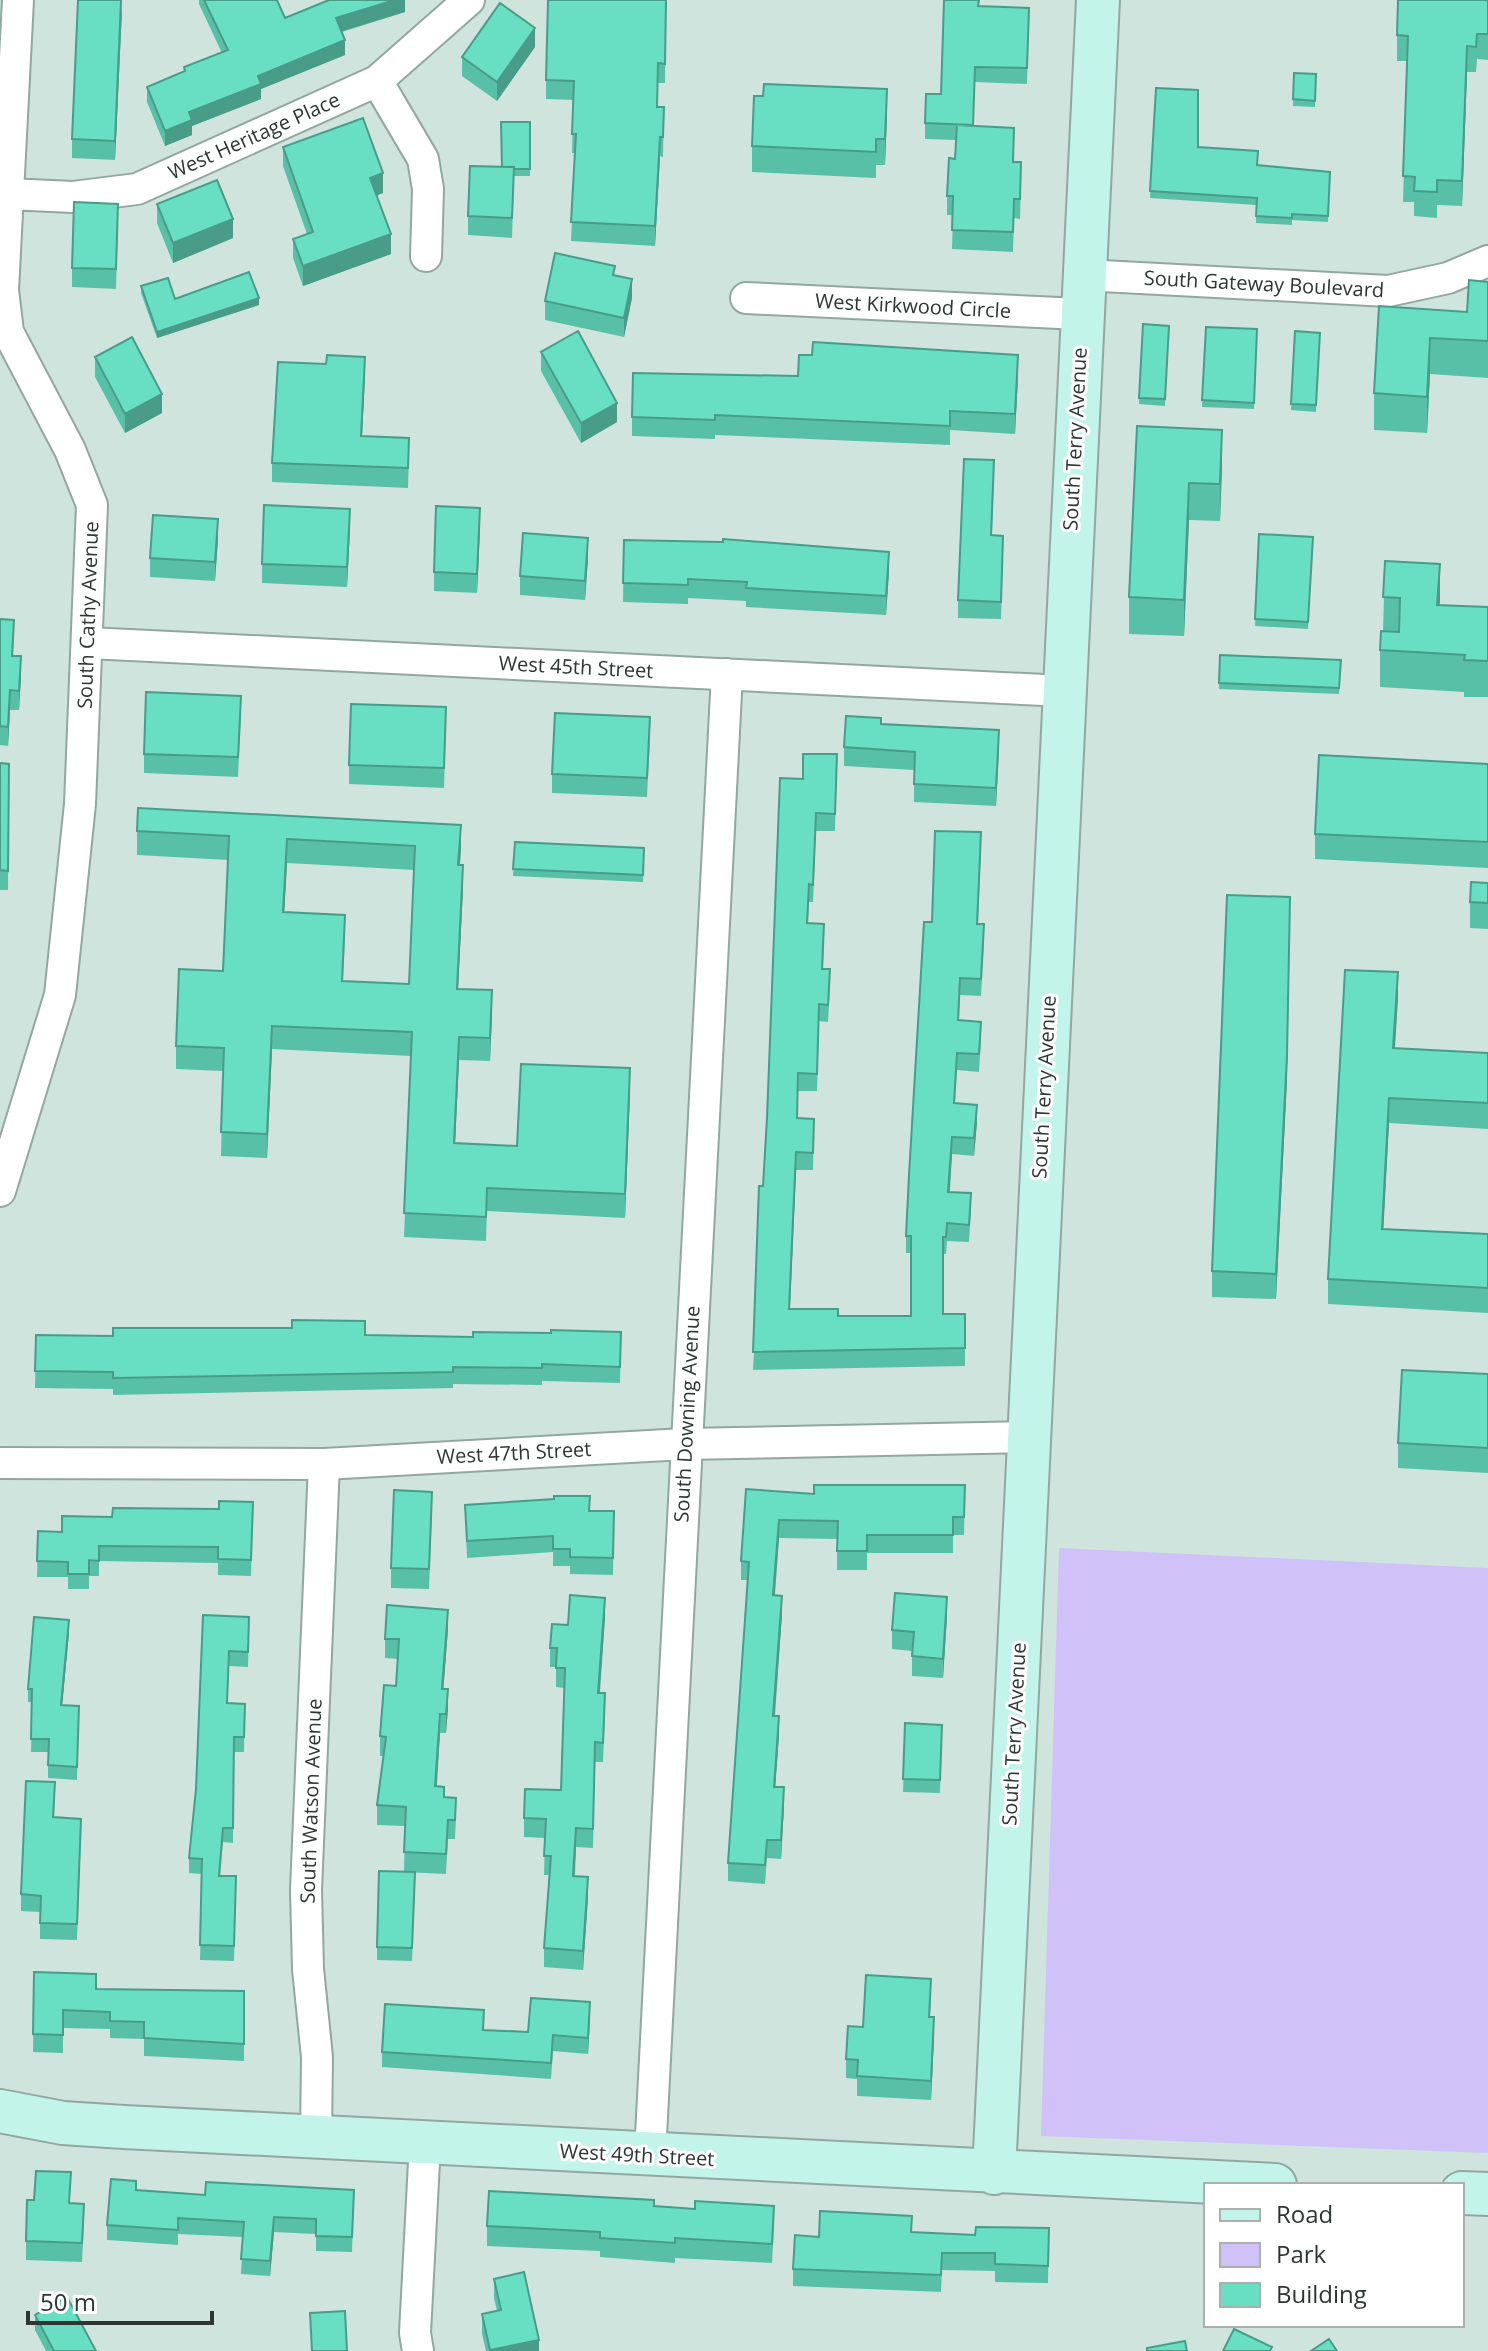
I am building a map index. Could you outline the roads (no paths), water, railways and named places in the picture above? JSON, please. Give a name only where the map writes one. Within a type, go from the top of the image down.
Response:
[{"type":"street","name":"South Cathy Avenue","points":[[0,1191],[60,995],[80,804],[89,643],[92,505],[70,450],[8,332],[3,290],[18,0]]},
{"type":"street","name":"South Terry Avenue","points":[[994,2173],[1098,0]]},
{"type":"street","name":"West Heritage Place","points":[[8,194],[73,197],[137,189],[377,81],[455,4]]},
{"type":"street","points":[[377,81],[423,159],[428,189],[426,256]]},
{"type":"street","name":"South Gateway Boulevard","points":[[1082,295],[1388,291],[1448,278],[1488,261]]},
{"type":"street","name":"West Kirkwood Circle","points":[[746,298],[1082,295]]},
{"type":"street","name":"West 45th Street","points":[[89,643],[1064,691]]},
{"type":"street","name":"South Downing Avenue","points":[[650,2155],[727,674]]},
{"type":"street","name":"West 47th Street","points":[[0,1463],[324,1464],[685,1444],[1027,1437]]},
{"type":"street","name":"South Watson Avenue","points":[[316,2137],[317,2057],[308,1969],[306,1890],[324,1464]]},
{"type":"street","name":"West 49th Street","points":[[0,2111],[63,2123],[1228,2183]]},
{"type":"street","points":[[418,2351],[415,2333],[425,2143]]},
{"type":"street","points":[[1464,2193],[1488,2194]]}]
